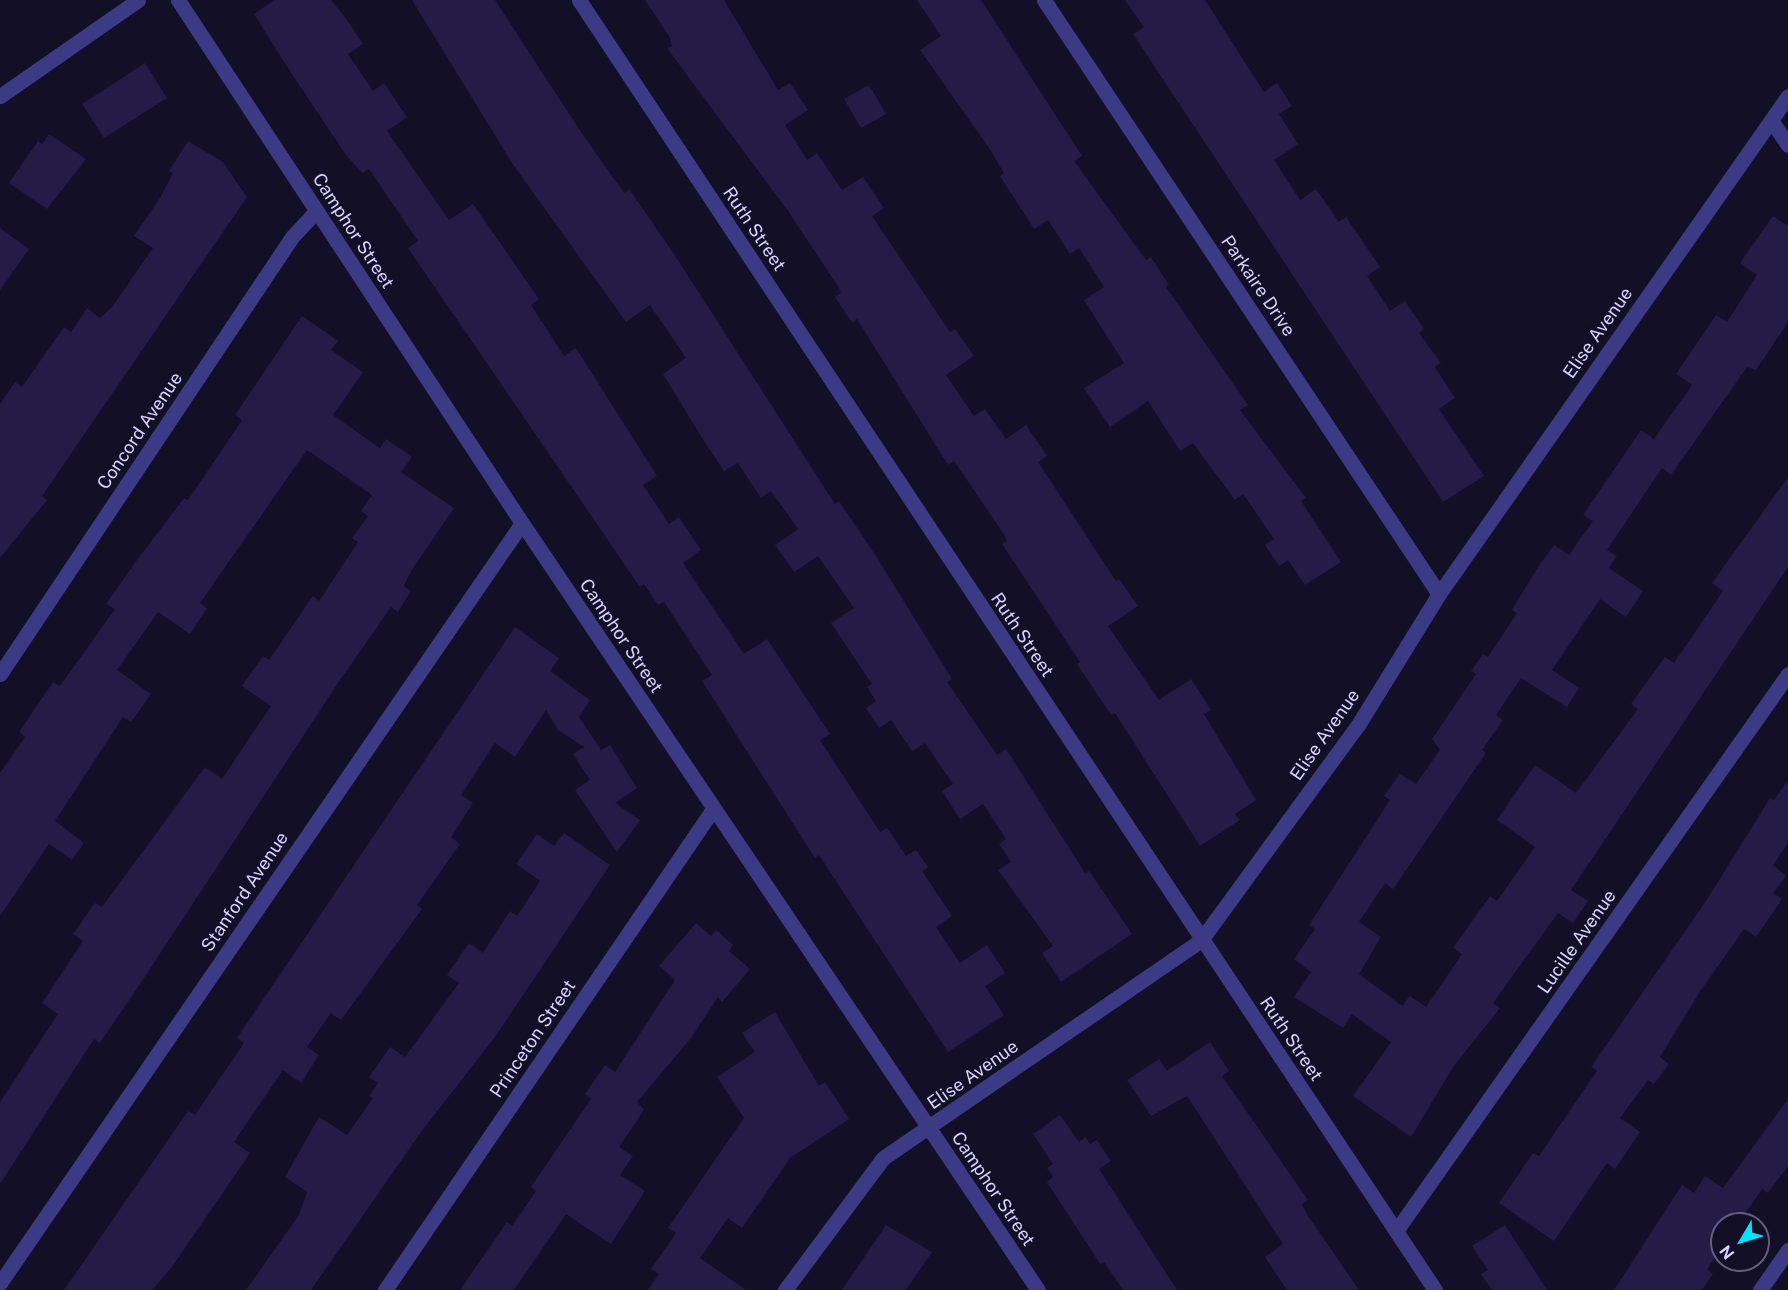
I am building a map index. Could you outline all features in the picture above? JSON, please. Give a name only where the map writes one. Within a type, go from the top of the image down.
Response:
[{"type":"street","points":[[0,96],[138,0]]},
{"type":"street","name":"Camphor Street","points":[[178,0],[522,523],[1038,1290]]},
{"type":"street","name":"Ruth Street","points":[[579,0],[1435,1290]]},
{"type":"street","name":"Parkaire Drive","points":[[1044,0],[1439,594]]},
{"type":"street","name":"Elise Avenue","points":[[785,1290],[883,1158],[930,1129],[1201,940],[1358,725],[1439,594],[1788,96]]},
{"type":"street","points":[[1772,120],[1788,145]]},
{"type":"street","name":"Concord Avenue","points":[[0,674],[292,237],[316,211]]},
{"type":"street","name":"Stanford Avenue","points":[[0,1283],[522,523]]},
{"type":"street","name":"Lucille Avenue","points":[[1396,1231],[1788,674]]},
{"type":"street","name":"Princeton Street","points":[[385,1290],[713,809]]},
{"type":"street","points":[[1760,1290],[1788,1250]]},
{"type":"building","points":[[274,0],[331,0],[347,20],[363,44],[348,54],[373,91],[384,83],[407,117],[387,131],[449,220],[473,204],[539,299],[531,305],[564,356],[576,348],[657,476],[643,485],[669,524],[679,517],[701,550],[683,563],[744,654],[767,639],[830,734],[820,740],[880,832],[887,828],[906,856],[916,850],[928,867],[922,871],[952,916],[936,927],[960,963],[987,945],[1005,973],[985,986],[1004,1015],[948,1052],[819,855],[815,858],[702,681],[712,675],[664,602],[658,605],[644,584],[640,587],[408,248],[418,241],[369,169],[362,173],[346,155],[284,62],[254,14]]},
{"type":"building","points":[[412,0],[495,0],[581,132],[624,193],[629,189],[672,251],[835,504],[839,501],[874,553],[952,679],[947,682],[997,755],[1006,749],[1085,873],[1089,871],[1132,934],[1061,982],[1042,953],[1053,946],[998,870],[1011,862],[999,844],[1006,839],[983,804],[960,819],[942,791],[953,784],[925,743],[912,751],[891,720],[879,728],[866,708],[876,701],[867,687],[872,684],[831,623],[854,608],[818,556],[794,572],[775,545],[798,529],[771,491],[761,498],[738,463],[724,471],[663,374],[686,358],[650,305],[626,322],[512,163]]},
{"type":"building","points":[[645,0],[724,0],[778,90],[790,83],[808,110],[785,125],[807,160],[817,153],[842,190],[863,177],[884,208],[872,216],[950,332],[955,329],[974,356],[946,375],[974,416],[985,409],[1006,439],[1026,425],[1047,456],[1038,462],[1116,581],[1119,579],[1138,606],[1108,626],[1159,700],[1191,679],[1211,710],[1204,714],[1256,800],[1235,814],[1240,820],[1200,846],[1115,713],[1111,715],[1077,664],[1080,662],[1002,544],[1007,541],[1003,533],[954,461],[948,465],[857,319],[852,323],[835,297],[841,293],[837,285],[788,211],[667,48],[672,46],[669,36]]},
{"type":"building","points":[[917,0],[981,0],[1082,156],[1074,161],[1146,260],[1151,257],[1169,285],[1166,287],[1248,405],[1240,410],[1306,498],[1301,501],[1341,562],[1305,585],[1288,560],[1279,566],[1265,545],[1274,539],[1243,494],[1235,500],[1193,443],[1180,451],[1148,401],[1110,427],[1084,388],[1124,363],[1084,300],[1104,287],[1079,248],[1070,254],[1048,220],[1034,229],[1000,176],[1004,173],[989,148],[920,50],[941,36]]},
{"type":"building","points":[[1125,0],[1205,0],[1264,92],[1277,83],[1292,106],[1279,114],[1298,144],[1274,160],[1300,200],[1316,189],[1339,222],[1346,217],[1380,267],[1367,276],[1390,311],[1405,301],[1424,329],[1419,333],[1441,363],[1435,367],[1455,398],[1439,409],[1484,476],[1443,502],[1133,34],[1144,27]]},
{"type":"building","points":[[145,63],[167,98],[104,138],[82,104]]},
{"type":"building","points":[[869,85],[886,114],[861,128],[844,99]]},
{"type":"building","points":[[49,134],[86,159],[47,209],[9,183],[38,141],[42,144]]},
{"type":"building","points":[[188,141],[223,162],[247,197],[42,496],[47,500],[0,558],[0,404],[15,382],[22,387],[64,327],[71,332],[87,308],[100,318],[112,307],[153,248],[134,236],[160,198],[173,173],[169,171]]},
{"type":"building","points":[[1773,216],[1788,226],[1788,322],[1756,370],[1747,367],[1671,475],[1662,468],[1607,550],[1617,556],[1609,568],[1643,591],[1626,617],[1600,599],[1552,670],[1579,688],[1567,707],[1521,678],[1496,715],[1503,720],[1482,750],[1486,753],[1393,889],[1385,883],[1359,922],[1381,937],[1359,974],[1402,1006],[1410,996],[1426,1007],[1462,954],[1453,948],[1490,896],[1497,901],[1535,847],[1497,820],[1514,795],[1535,765],[1576,793],[1638,709],[1631,704],[1665,657],[1674,663],[1723,591],[1712,583],[1788,477],[1788,567],[1571,890],[1588,901],[1573,923],[1558,913],[1493,1003],[1500,1008],[1453,1067],[1411,1137],[1353,1096],[1391,1042],[1352,1014],[1343,1028],[1294,997],[1311,972],[1294,959],[1315,929],[1309,925],[1390,800],[1384,796],[1400,774],[1416,784],[1440,750],[1432,739],[1476,674],[1471,671],[1483,654],[1488,657],[1517,613],[1512,610],[1538,567],[1554,545],[1569,555],[1593,521],[1583,515],[1641,430],[1654,439],[1692,385],[1676,374],[1716,315],[1727,322],[1757,275],[1740,263]]},
{"type":"building","points":[[0,228],[29,249],[0,290]]},
{"type":"building","points":[[302,316],[338,341],[331,350],[363,372],[333,415],[380,448],[386,439],[412,457],[401,472],[454,508],[411,571],[404,586],[411,591],[398,612],[391,607],[340,680],[136,990],[100,1043],[94,1039],[0,1184],[0,1102],[58,1014],[42,1003],[83,941],[73,934],[95,903],[102,907],[205,767],[222,779],[271,706],[242,686],[263,656],[269,660],[313,596],[319,601],[358,542],[352,538],[368,516],[361,511],[372,495],[307,450],[200,603],[207,608],[190,634],[158,612],[117,670],[151,694],[131,722],[123,717],[55,821],[84,843],[72,860],[49,844],[0,916],[0,773],[25,737],[19,732],[53,682],[60,686],[115,609],[106,604],[184,498],[188,500],[242,420],[235,415]]},
{"type":"building","points":[[515,627],[559,658],[550,671],[590,700],[579,717],[601,750],[610,745],[637,788],[615,803],[640,820],[617,852],[575,790],[590,780],[573,754],[584,747],[558,730],[546,710],[515,757],[495,743],[461,795],[473,803],[451,837],[460,844],[417,905],[422,909],[341,1020],[331,1013],[307,1047],[319,1055],[301,1083],[283,1070],[234,1142],[250,1153],[172,1267],[152,1290],[64,1290],[188,1111],[195,1115],[244,1043],[237,1038]]},
{"type":"building","points":[[1788,780],[1788,843],[1773,865],[1786,876],[1773,893],[1782,899],[1756,937],[1744,929],[1699,993],[1660,1057],[1669,1064],[1654,1084],[1648,1080],[1620,1118],[1640,1132],[1615,1169],[1607,1163],[1554,1241],[1499,1203],[1533,1153],[1539,1156],[1597,1071],[1591,1067],[1708,898],[1770,798],[1774,800]]},
{"type":"building","points":[[564,833],[610,865],[495,1037],[421,1132],[311,1290],[246,1290],[299,1215],[307,1192],[285,1177],[319,1117],[347,1135],[373,1098],[369,1096],[378,1083],[369,1077],[390,1047],[405,1057],[459,983],[447,975],[469,943],[483,953],[510,911],[517,916],[540,881],[516,864],[537,834],[554,846]]},
{"type":"building","points":[[696,923],[711,936],[716,930],[733,945],[729,951],[750,969],[722,1002],[718,997],[691,1038],[637,1102],[644,1110],[619,1147],[633,1156],[620,1175],[645,1191],[611,1244],[566,1214],[514,1290],[460,1290],[507,1222],[512,1226],[536,1191],[531,1187],[591,1099],[585,1094],[605,1065],[615,1072],[675,980],[659,966]]},
{"type":"building","points":[[775,1012],[819,1086],[825,1082],[849,1119],[790,1158],[742,1228],[728,1218],[700,1258],[746,1290],[648,1290],[659,1274],[651,1269],[676,1233],[668,1228],[744,1118],[717,1077],[755,1052],[742,1033]]},
{"type":"building","points":[[1210,1042],[1229,1071],[1222,1076],[1308,1200],[1302,1204],[1308,1216],[1359,1290],[1287,1290],[1265,1257],[1283,1244],[1187,1096],[1151,1116],[1127,1080],[1159,1059],[1167,1071]]},
{"type":"building","points":[[1788,1099],[1788,1166],[1768,1193],[1762,1189],[1746,1212],[1710,1212],[1710,1265],[1707,1269],[1713,1274],[1702,1290],[1614,1290],[1682,1185],[1694,1193],[1705,1176],[1723,1188]]},
{"type":"building","points":[[1060,1115],[1079,1142],[1085,1137],[1090,1144],[1097,1140],[1111,1161],[1099,1169],[1177,1290],[1123,1290],[1104,1262],[1100,1264],[1047,1182],[1053,1177],[1047,1168],[1053,1164],[1033,1134]]},
{"type":"building","points":[[886,1225],[932,1252],[906,1290],[842,1290]]},
{"type":"building","points":[[1505,1225],[1547,1290],[1492,1290],[1481,1274],[1488,1270],[1472,1246]]}]
